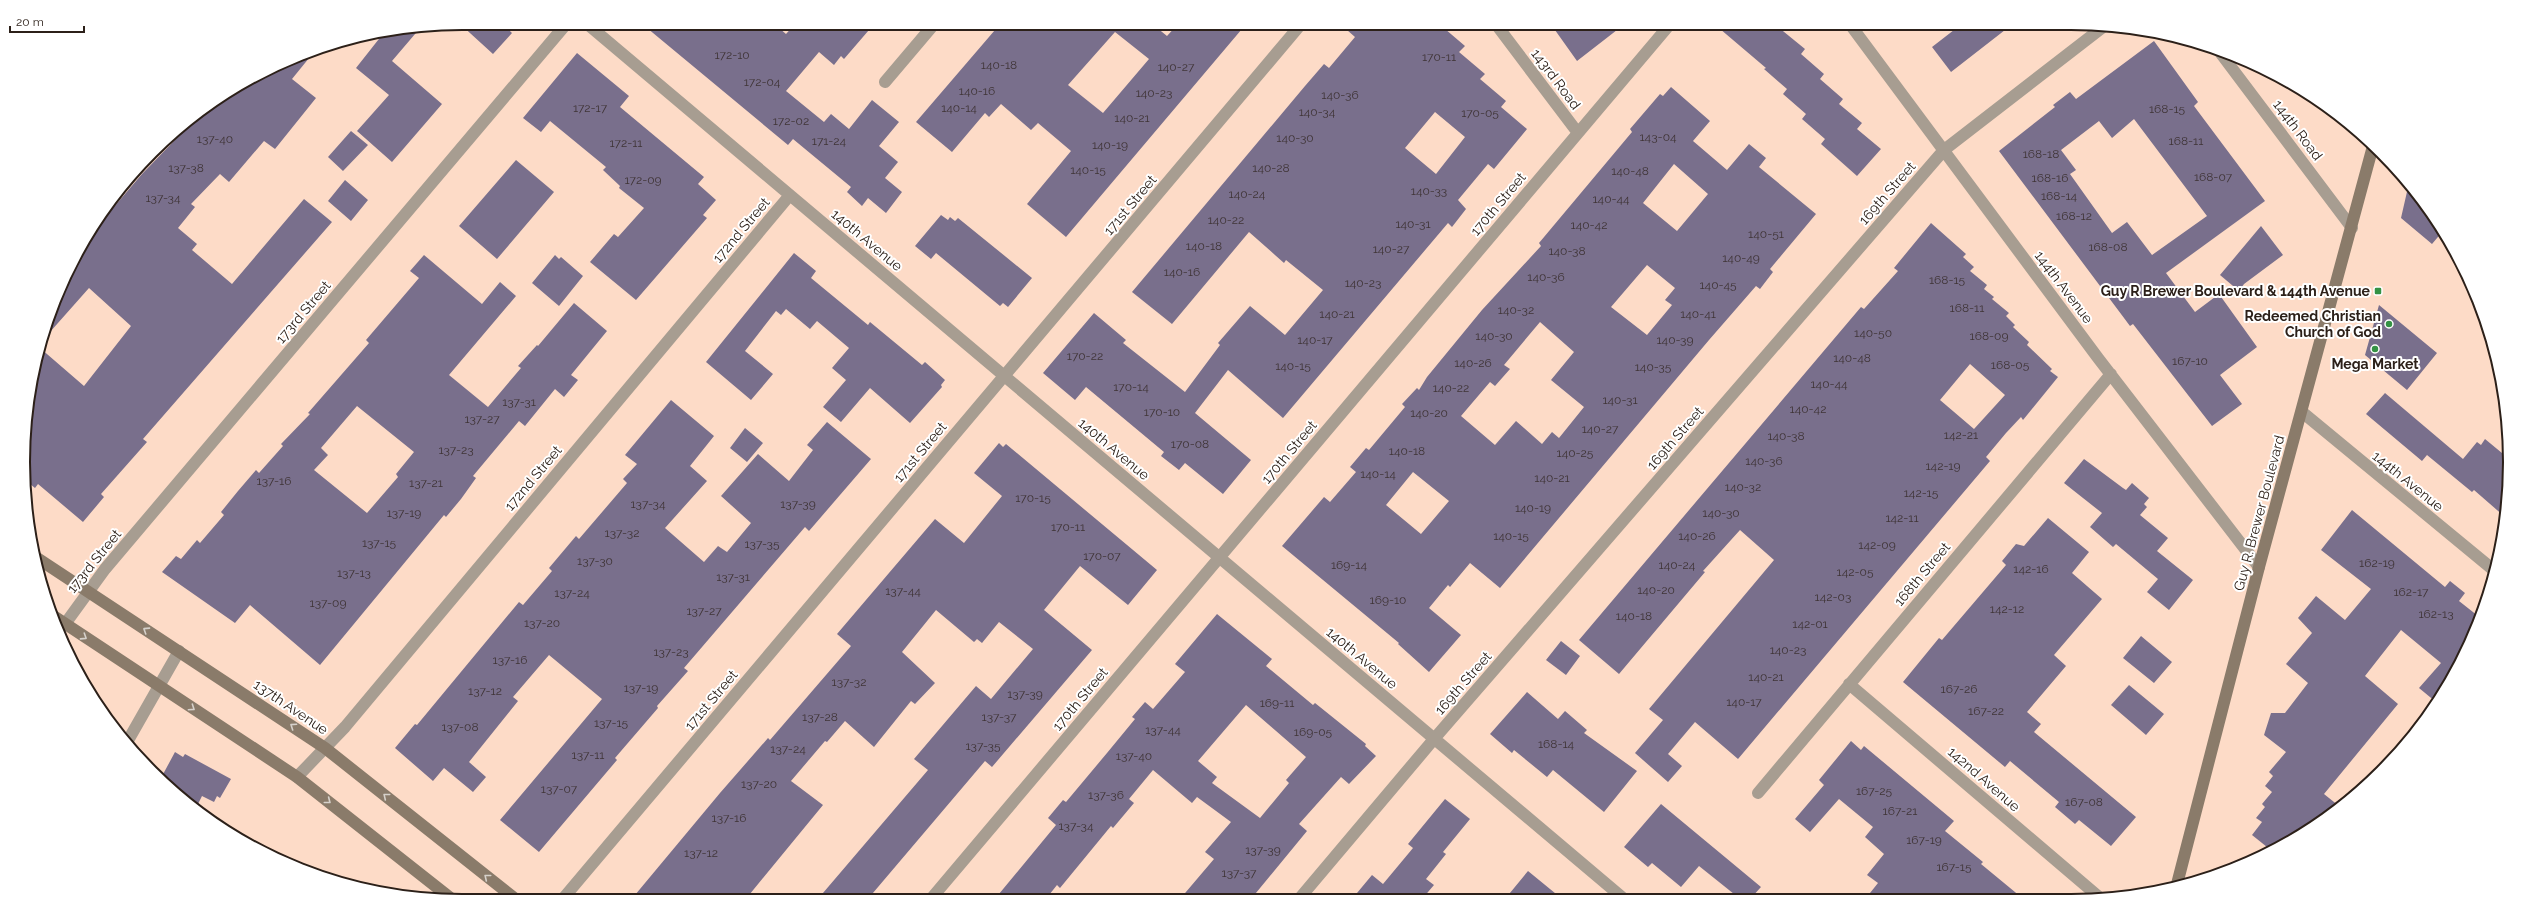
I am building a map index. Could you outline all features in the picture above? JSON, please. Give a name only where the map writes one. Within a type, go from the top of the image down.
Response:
[{"type":"street","name":"173rd Street","points":[[65,624],[87,591],[561,30]]},
{"type":"street","name":"140th Avenue","points":[[594,30],[1618,894]]},
{"type":"street","points":[[885,82],[929,30]]},
{"type":"street","name":"171st Street","points":[[567,894],[1296,30]]},
{"type":"street","name":"143rd Road","points":[[1500,30],[1578,133]]},
{"type":"street","name":"170th Street","points":[[935,894],[1665,30]]},
{"type":"street","name":"144th Avenue","points":[[1854,30],[2111,374],[2259,567]]},
{"type":"street","name":"169th Street","points":[[1303,894],[1434,738],[1944,150],[2098,31]]},
{"type":"street","name":"144th Road","points":[[2225,59],[2352,228]]},
{"type":"street","name":"Guy R. Brewer Boulevard","points":[[2178,880],[2259,567],[2371,152]]},
{"type":"street","name":"172nd Street","points":[[297,777],[325,748],[790,195]]},
{"type":"street","name":"168th Street","points":[[1758,793],[2111,374]]},
{"type":"street","name":"144th Avenue","points":[[2302,412],[2490,567]]},
{"type":"street","name":"137th Avenue","points":[[42,561],[325,748],[509,894]]},
{"type":"street","points":[[61,621],[297,777],[445,893]]},
{"type":"street","points":[[130,738],[179,651]]},
{"type":"street","name":"142nd Avenue","points":[[1849,684],[2094,893]]},
{"type":"building","points":[[467,30],[509,30],[512,33],[493,54]]},
{"type":"building","points":[[649,30],[781,30],[786,34],[790,30],[869,30],[844,59],[841,56],[834,65],[819,52],[786,91],[824,122],[831,114],[849,129],[872,100],[899,122],[879,146],[898,162],[885,178],[902,192],[886,213],[868,198],[862,206],[847,192],[851,187],[793,139],[788,145]]},
{"type":"building","points":[[995,30],[1160,30],[1167,36],[1173,30],[1241,30],[1066,237],[1027,204],[1071,151],[1038,123],[1031,130],[1001,104],[989,117],[985,113],[952,152],[916,122]],"holes":[[[1115,32],[1149,59],[1103,113],[1068,85]]]},
{"type":"building","points":[[1347,30],[1446,30],[1465,46],[1459,52],[1485,74],[1480,79],[1506,101],[1501,107],[1527,129],[1494,169],[1488,164],[1458,200],[1466,209],[1452,227],[1448,223],[1283,418],[1228,370],[1195,413],[1251,460],[1223,494],[1185,463],[1179,470],[1161,456],[1164,452],[1086,387],[1075,400],[1043,373],[1094,313],[1126,340],[1123,343],[1185,392],[1220,345],[1218,343],[1250,306],[1285,335],[1323,290],[1286,260],[1284,263],[1249,232],[1172,324],[1132,292],[1324,64],[1329,68],[1355,37]],"holes":[[[1435,112],[1465,137],[1436,174],[1405,148]]]},
{"type":"building","points":[[1555,30],[1617,30],[1577,61]]},
{"type":"building","points":[[1721,30],[1782,30],[1805,49],[1801,54],[1824,74],[1820,79],[1843,99],[1839,104],[1862,123],[1857,129],[1881,149],[1857,176],[1821,144],[1825,139],[1802,119],[1806,114],[1783,94],[1787,89],[1764,69],[1766,68]]},
{"type":"building","points":[[1954,30],[2005,30],[1951,72],[1932,47]]},
{"type":"building","points":[[416,33],[392,61],[442,104],[392,162],[357,131],[389,95],[356,68],[380,38]]},
{"type":"building","points":[[2154,41],[2198,102],[2194,106],[2265,201],[2166,273],[2195,312],[2219,294],[2257,347],[2220,375],[2242,404],[2212,426],[2133,324],[2130,326],[1999,151],[2055,107],[2053,105],[2070,92],[2076,99]],"holes":[[[2134,119],[2207,216],[2152,255],[2127,222],[2112,233],[2070,174],[2076,170],[2061,150],[2099,121],[2112,138]]]},
{"type":"building","points":[[577,53],[629,96],[620,107],[704,177],[698,184],[716,200],[703,215],[707,218],[636,300],[590,262],[614,234],[618,237],[644,208],[619,188],[620,186],[603,170],[606,167],[550,121],[541,132],[523,118]]},
{"type":"building","points":[[309,59],[292,79],[316,98],[275,149],[264,141],[229,182],[220,174],[191,204],[195,207],[178,228],[197,244],[192,250],[232,284],[304,199],[332,222],[143,439],[147,442],[101,494],[104,497],[83,522],[38,484],[35,488],[31,485],[31,434],[38,378],[45,352],[84,386],[131,326],[89,288],[51,331],[63,297],[88,246],[111,210],[142,174],[181,133],[222,103],[271,75]]},
{"type":"building","points":[[1671,87],[1710,121],[1693,141],[1727,170],[1749,144],[1766,158],[1759,167],[1816,214],[1770,269],[1773,272],[1760,289],[1756,286],[1709,340],[1500,588],[1470,563],[1450,587],[1448,585],[1429,608],[1461,635],[1429,672],[1398,644],[1399,643],[1282,546],[1324,497],[1330,502],[1356,472],[1350,467],[1366,448],[1369,450],[1405,407],[1402,404],[1417,388],[1419,390],[1427,377],[1482,310],[1541,246],[1539,243],[1632,132],[1630,129],[1660,94],[1663,96]],"holes":[[[1674,164],[1708,194],[1677,231],[1643,203]],[[1647,265],[1675,288],[1665,300],[1672,305],[1647,335],[1611,307]],[[1540,322],[1574,352],[1551,380],[1584,407],[1559,438],[1552,432],[1542,444],[1516,421],[1495,445],[1461,416],[1490,382],[1495,386],[1510,369],[1504,365]],[[1413,472],[1449,501],[1421,534],[1386,505]]]},
{"type":"building","points":[[351,131],[368,145],[343,171],[328,157]]},
{"type":"building","points":[[516,160],[554,192],[497,259],[459,226]]},
{"type":"building","points":[[345,180],[368,200],[351,221],[328,201]]},
{"type":"building","points":[[2407,191],[2439,236],[2432,244],[2401,218]]},
{"type":"building","points":[[941,215],[948,220],[950,217],[955,221],[958,218],[1032,278],[1008,307],[1003,303],[1000,306],[936,253],[931,259],[915,246]]},
{"type":"building","points":[[1931,223],[1966,254],[1963,257],[1974,267],[1970,271],[1987,285],[1984,289],[1994,297],[1992,299],[2009,313],[2006,316],[2015,325],[2013,327],[2029,342],[2027,345],[2052,369],[2050,371],[2058,377],[2023,420],[2021,417],[2006,433],[1986,457],[1990,461],[1738,759],[1695,722],[1668,754],[1682,766],[1668,782],[1635,753],[1663,720],[1649,709],[1774,560],[1740,530],[1703,571],[1705,572],[1619,674],[1579,640],[1861,307],[1864,309],[1898,271],[1894,268]],"holes":[[[1970,364],[2005,395],[1974,429],[1940,400]]]},
{"type":"building","points":[[2261,226],[2283,255],[2244,284],[2239,291],[2220,275]]},
{"type":"building","points":[[794,253],[816,271],[811,278],[868,325],[870,322],[922,365],[925,362],[945,380],[941,385],[942,387],[910,423],[870,388],[841,422],[823,407],[846,380],[832,368],[849,348],[817,321],[810,329],[786,309],[781,315],[776,311],[745,351],[773,374],[751,400],[706,362]]},
{"type":"building","points":[[424,255],[482,304],[500,282],[516,296],[449,375],[488,407],[521,368],[518,366],[537,345],[538,346],[574,303],[607,331],[571,375],[578,380],[564,397],[555,389],[525,426],[519,421],[473,476],[476,478],[461,499],[446,517],[444,515],[320,665],[250,605],[235,623],[162,572],[176,556],[181,559],[197,540],[200,543],[224,515],[221,512],[238,491],[256,470],[259,473],[283,446],[281,444],[310,414],[308,413],[369,343],[366,340],[419,278],[410,271]],"holes":[[[357,406],[414,452],[396,474],[398,477],[367,513],[314,470],[328,455],[321,448]]]},
{"type":"building","points":[[555,255],[559,259],[561,257],[583,276],[559,306],[532,283]]},
{"type":"building","points":[[2379,305],[2437,353],[2407,390],[2365,355]]},
{"type":"building","points":[[2385,393],[2463,459],[2477,442],[2481,445],[2485,439],[2503,454],[2502,490],[2500,512],[2474,490],[2472,492],[2427,455],[2422,461],[2366,414]]},
{"type":"building","points":[[671,400],[714,436],[690,466],[707,481],[665,528],[704,562],[718,546],[727,552],[751,523],[721,496],[758,454],[789,481],[813,450],[807,445],[827,422],[871,459],[809,531],[805,527],[684,668],[688,671],[657,706],[658,708],[615,758],[617,760],[539,852],[500,820],[602,699],[549,655],[513,697],[518,701],[469,762],[486,777],[473,792],[444,768],[433,781],[395,748],[415,724],[417,725],[519,602],[523,605],[552,571],[549,568],[576,536],[579,539],[627,483],[623,479],[637,464],[625,455]]},
{"type":"building","points":[[745,428],[763,443],[747,462],[730,448]]},
{"type":"building","points":[[999,443],[1003,447],[1006,444],[1157,570],[1128,605],[1080,566],[1044,610],[1092,650],[992,767],[985,761],[872,894],[822,894],[928,770],[914,759],[976,686],[991,699],[1033,649],[999,622],[982,643],[977,639],[974,642],[936,610],[902,652],[935,683],[915,704],[911,701],[874,747],[845,721],[827,742],[825,741],[791,781],[823,805],[750,894],[636,894],[720,793],[768,738],[770,740],[851,646],[837,634],[935,519],[964,543],[1002,496],[974,473]]},
{"type":"building","points":[[2084,459],[2126,490],[2132,483],[2149,498],[2144,504],[2147,507],[2140,515],[2168,538],[2157,551],[2193,580],[2169,610],[2147,592],[2158,579],[2116,544],[2113,547],[2090,527],[2102,513],[2064,483]]},
{"type":"building","points":[[2352,510],[2445,587],[2450,581],[2465,593],[2459,601],[2475,614],[2458,653],[2432,699],[2419,688],[2441,663],[2401,630],[2365,676],[2398,704],[2324,794],[2336,803],[2287,836],[2267,847],[2252,835],[2262,822],[2256,818],[2265,807],[2262,804],[2272,792],[2265,786],[2273,776],[2269,772],[2286,752],[2264,735],[2271,713],[2285,713],[2308,683],[2286,664],[2312,633],[2298,618],[2316,596],[2345,620],[2371,589],[2321,550]]},
{"type":"building","points":[[2048,518],[2089,552],[2072,573],[2102,599],[2054,655],[2066,666],[2027,712],[2041,724],[2034,732],[2136,817],[2111,846],[2079,820],[2075,824],[2055,807],[2059,802],[2010,761],[2005,767],[1903,682],[1939,638],[1942,640],[2006,565],[2002,561],[2016,544],[2024,546]]},
{"type":"building","points":[[1217,614],[1272,659],[1266,666],[1313,705],[1315,703],[1366,744],[1365,746],[1376,756],[1349,784],[1341,777],[1299,824],[1307,831],[1255,894],[1184,894],[1214,859],[1205,852],[1231,822],[1197,797],[1192,803],[1153,770],[1129,799],[1134,803],[1113,828],[1111,826],[1060,888],[1057,885],[1050,894],[999,894],[1056,825],[1048,818],[1063,800],[1066,802],[1107,753],[1135,719],[1132,717],[1145,702],[1153,709],[1185,672],[1175,664]],"holes":[[[1246,705],[1306,757],[1286,780],[1289,783],[1260,818],[1212,783],[1217,777],[1198,761]]]},
{"type":"building","points":[[2141,636],[2172,662],[2154,683],[2123,658]]},
{"type":"building","points":[[1561,641],[1580,656],[1566,675],[1546,660]]},
{"type":"building","points":[[2129,685],[2164,714],[2146,735],[2111,705]]},
{"type":"building","points":[[1527,692],[1558,719],[1565,711],[1587,730],[1584,733],[1637,771],[1604,812],[1553,770],[1547,777],[1514,750],[1512,753],[1490,734]]},
{"type":"building","points":[[1851,741],[1861,750],[1864,746],[1954,821],[1945,831],[1983,862],[1981,864],[2017,894],[1869,894],[1878,883],[1867,875],[1884,854],[1865,837],[1873,827],[1839,799],[1810,832],[1795,819],[1824,785],[1819,780]]},
{"type":"building","points":[[175,752],[183,757],[185,754],[231,779],[220,798],[217,796],[214,802],[202,796],[198,804],[163,773]]},
{"type":"building","points":[[1445,799],[1470,819],[1443,852],[1446,854],[1426,879],[1434,885],[1426,894],[1356,894],[1372,875],[1383,884],[1413,848],[1408,844]]},
{"type":"building","points":[[1661,804],[1761,887],[1755,894],[1734,894],[1699,866],[1681,887],[1652,863],[1648,867],[1624,847]]},
{"type":"building","points":[[1528,871],[1556,894],[1509,894]]},
{"type":"place","name":"Guy R Brewer Boulevard & 144th Avenue","points":[[2378,291]]},
{"type":"place","name":"Redeemed Christian Church of God","points":[[2389,324]]},
{"type":"place","name":"Mega Market","points":[[2375,349]]}]
